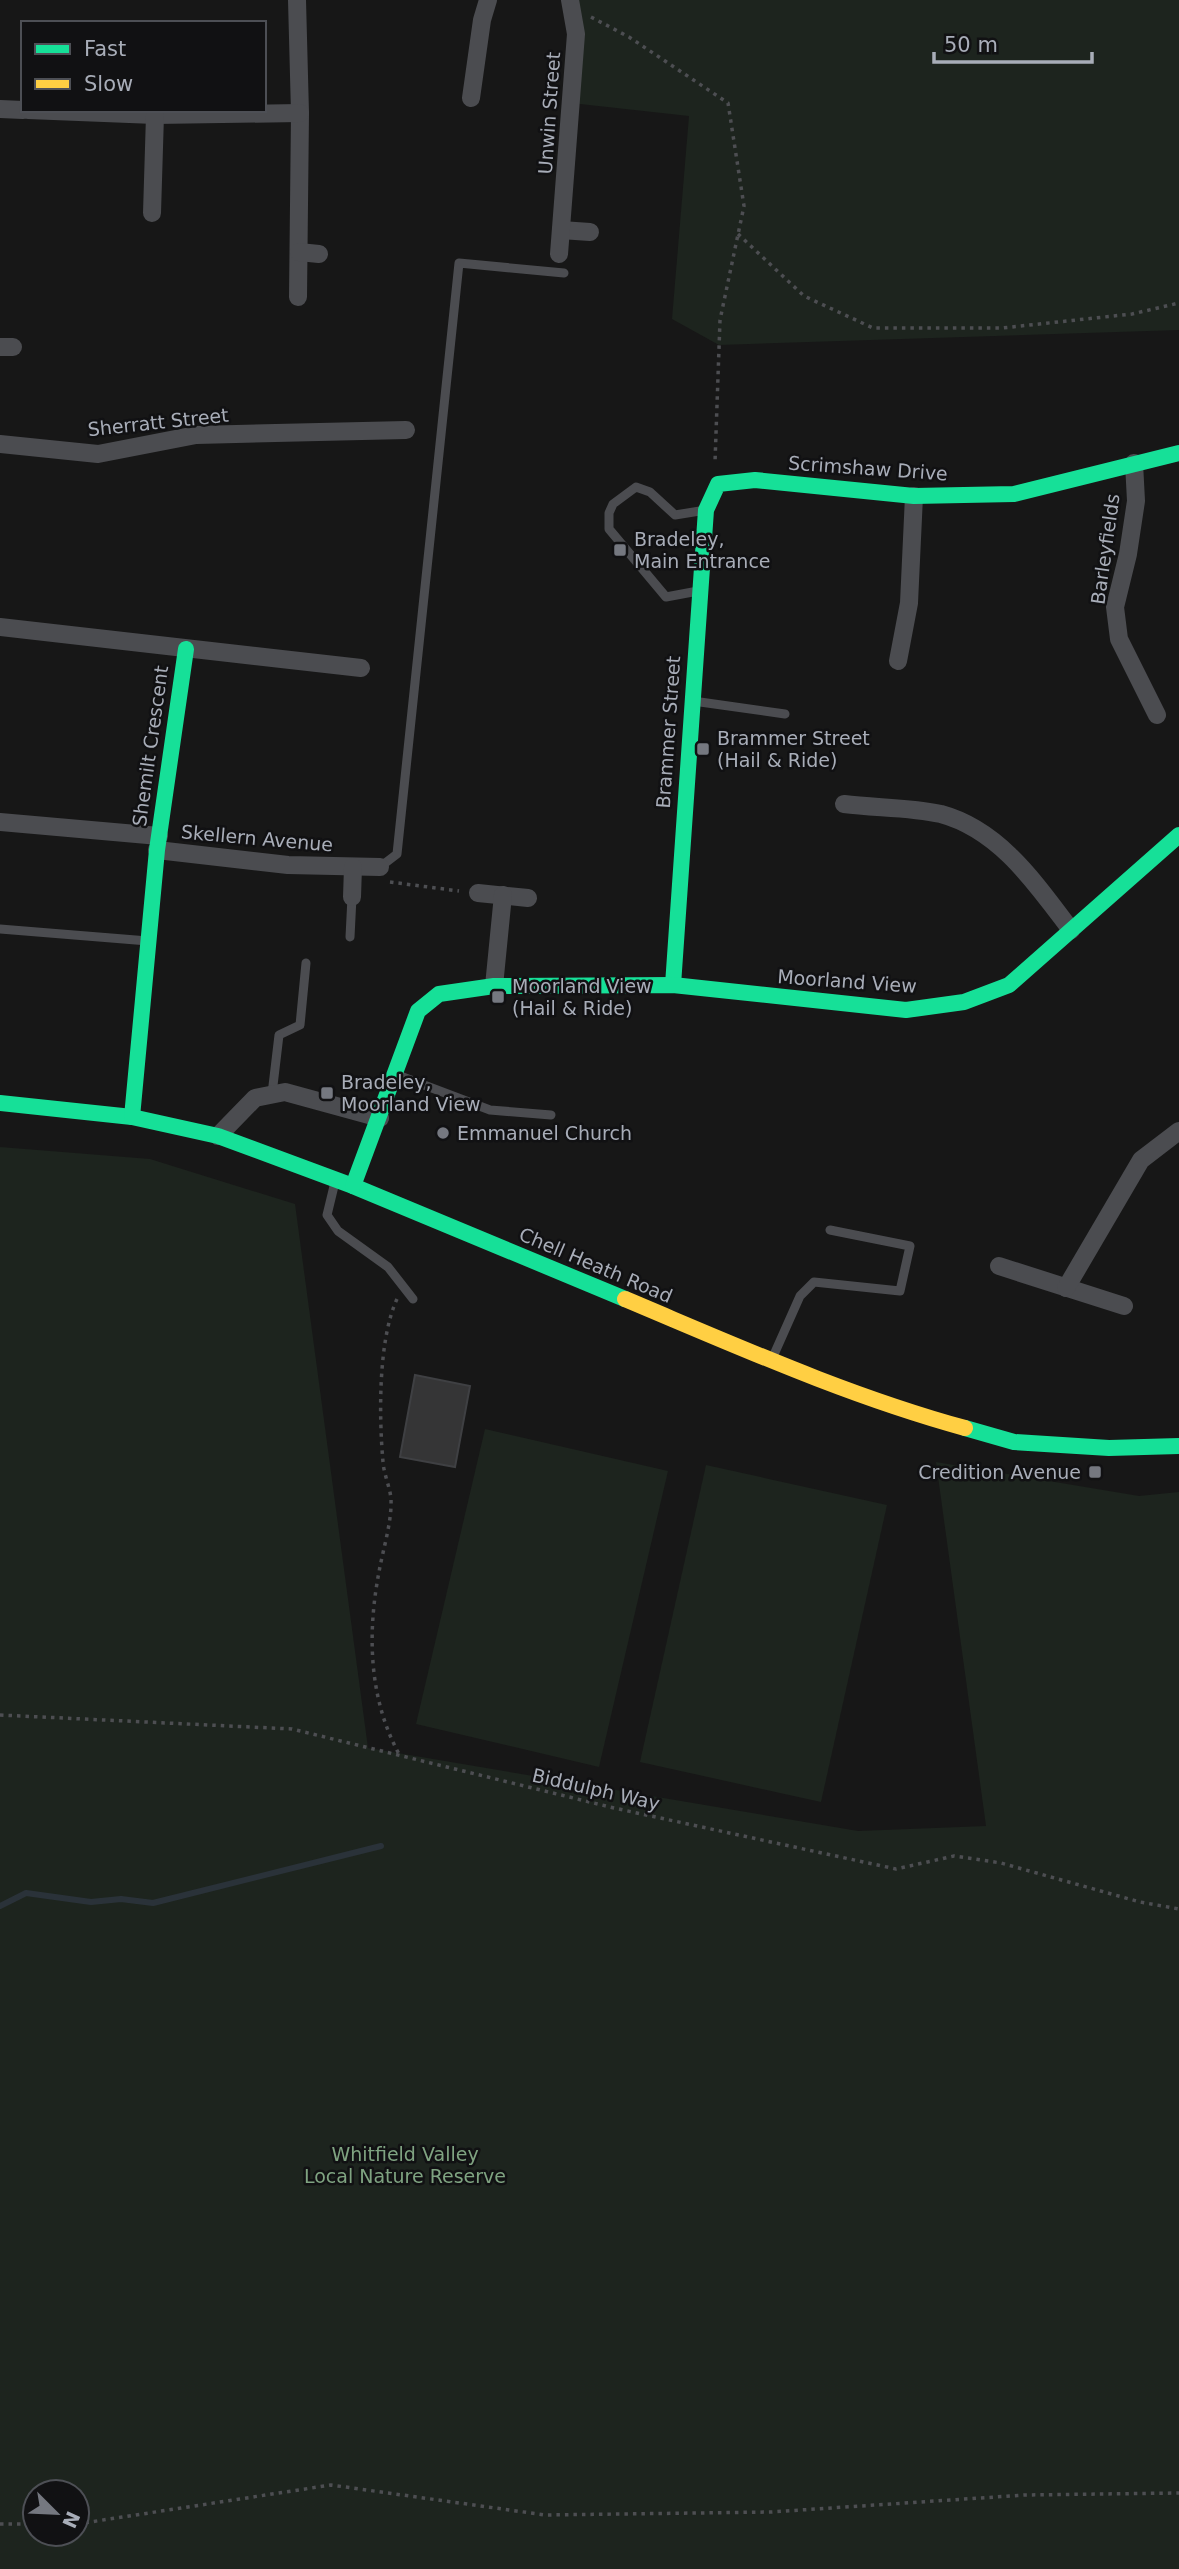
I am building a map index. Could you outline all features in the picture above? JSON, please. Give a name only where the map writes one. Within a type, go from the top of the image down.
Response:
[{"type":"street","points":[[296,0],[300,113],[298,297]]},
{"type":"street","points":[[471,98],[482,20],[488,0]]},
{"type":"street","name":"Unwin Street","points":[[559,254],[576,34],[572,4]]},
{"type":"street","points":[[0,109],[21,110]]},
{"type":"street","points":[[79,112],[155,115],[300,113]]},
{"type":"street","points":[[152,213],[155,115]]},
{"type":"street","points":[[561,230],[590,232]]},
{"type":"street","points":[[299,251],[319,254]]},
{"type":"street","name":"Sherratt Street","points":[[0,444],[98,454],[196,435],[406,430]]},
{"type":"street","name":"Scrimshaw Drive","points":[[716,488],[755,480],[914,496],[1014,495],[1179,453]]},
{"type":"street","name":"Barleyfields","points":[[1134,463],[1136,502],[1128,554],[1115,607],[1119,639],[1157,715]]},
{"type":"street","name":"Brammer Street","points":[[673,985],[706,510],[716,488]]},
{"type":"street","points":[[898,661],[909,603],[914,496]]},
{"type":"street","name":"Shemilt Crescent","points":[[0,627],[362,668]]},
{"type":"street","name":"Shemilt Crescent","points":[[132,1117],[158,843],[186,649]]},
{"type":"street","points":[[844,804],[941,814],[984,833],[1026,870],[1071,930]]},
{"type":"street","name":"Skellern Avenue","points":[[0,822],[158,843],[288,865],[380,867]]},
{"type":"street","name":"Moorland View","points":[[353,1186],[418,1011],[439,994],[494,986],[673,985],[906,1010],[964,1002],[1009,985],[1179,835]]},
{"type":"street","name":"Skellern Avenue","points":[[352,898],[353,867]]},
{"type":"street","points":[[478,893],[528,898]]},
{"type":"street","points":[[494,986],[503,895]]},
{"type":"street","points":[[218,1136],[255,1098],[285,1092],[380,1118]]},
{"type":"street","name":"Chell Heath Road","points":[[0,1103],[132,1117],[218,1136],[353,1186],[771,1360],[906,1412],[1014,1442],[1109,1448],[1179,1446]]},
{"type":"street","points":[[1066,1288],[1141,1160],[1179,1131]]},
{"type":"street","points":[[999,1266],[1124,1306]]},
{"type":"lane","points":[[380,867],[397,854],[459,263],[565,273]]},
{"type":"lane","points":[[699,591],[666,597],[609,529],[609,513],[613,504],[636,487],[650,492],[675,515],[706,510]]},
{"type":"lane","points":[[691,701],[785,714]]},
{"type":"lane","points":[[350,937],[352,898]]},
{"type":"lane","points":[[0,929],[148,941]]},
{"type":"lane","points":[[272,1094],[279,1035],[300,1025],[306,963]]},
{"type":"lane","points":[[395,1074],[490,1110],[551,1115]]},
{"type":"lane","points":[[336,1180],[327,1215],[338,1231],[388,1267],[413,1299]]},
{"type":"lane","points":[[771,1360],[800,1296],[814,1282],[900,1291],[910,1246],[830,1230]]},
{"type":"path","points":[[572,4],[629,37],[728,103],[744,206],[720,320],[716,488]]},
{"type":"path","points":[[738,234],[804,296],[873,328],[1002,328],[1132,314],[1179,303]]},
{"type":"path","points":[[380,867],[389,882],[478,893]]},
{"type":"path","points":[[400,1756],[386,1728],[371,1656],[371,1630],[391,1497],[383,1461],[383,1356],[387,1320],[402,1287]]},
{"type":"path","name":"Biddulph Way","points":[[0,1715],[292,1729],[614,1808],[896,1869],[954,1856],[1001,1863],[1140,1902],[1179,1909]]},
{"type":"path","points":[[91,2522],[331,2485],[545,2515],[771,2512],[1025,2496],[1179,2493]]},
{"type":"path","points":[[0,2524],[21,2524]]},
{"type":"green space","points":[[570,0],[1179,0],[1179,330],[719,345],[672,319],[689,116],[571,103]]},
{"type":"green space","name":"Whitfield Valley Local Nature Reserve","points":[[0,1147],[150,1159],[295,1204],[368,1748],[858,1831],[986,1826],[936,1462],[1139,1496],[1179,1492],[1179,2569],[0,2569]]},
{"type":"green space","points":[[485,1429],[668,1471],[599,1767],[416,1724]]},
{"type":"green space","points":[[706,1465],[887,1505],[821,1802],[640,1762]]},
{"type":"building","points":[[415,1375],[470,1386],[455,1467],[400,1457]]},
{"type":"waterway","points":[[0,1906],[26,1893],[91,1902],[121,1899],[153,1903],[381,1846]]},
{"type":"traffic: fast","points":[[673,985],[706,510],[718,484],[755,480],[914,496],[1014,494],[1179,453]]},
{"type":"traffic: fast","points":[[132,1117],[157,850],[186,649]]},
{"type":"traffic: fast","points":[[353,1186],[418,1011],[439,994],[494,986],[673,985],[906,1010],[964,1002],[1009,985],[1179,835]]},
{"type":"traffic: fast","points":[[0,1103],[132,1117],[218,1136],[353,1186],[625,1299]]},
{"type":"traffic: fast","points":[[965,1428],[1014,1442],[1109,1448],[1179,1446]]},
{"type":"traffic: slow","points":[[625,1299],[836,1386],[965,1428]]},
{"type":"place","name":"Bradeley, Main Entrance","points":[[620,550]]},
{"type":"place","name":"Brammer Street (Hail & Ride)","points":[[703,749]]},
{"type":"place","name":"Moorland View (Hail & Ride)","points":[[498,997]]},
{"type":"place","name":"Bradeley, Moorland View","points":[[327,1093]]},
{"type":"place","name":"Emmanuel Church","points":[[443,1133]]},
{"type":"place","name":"Credition Avenue","points":[[1095,1472]]}]
